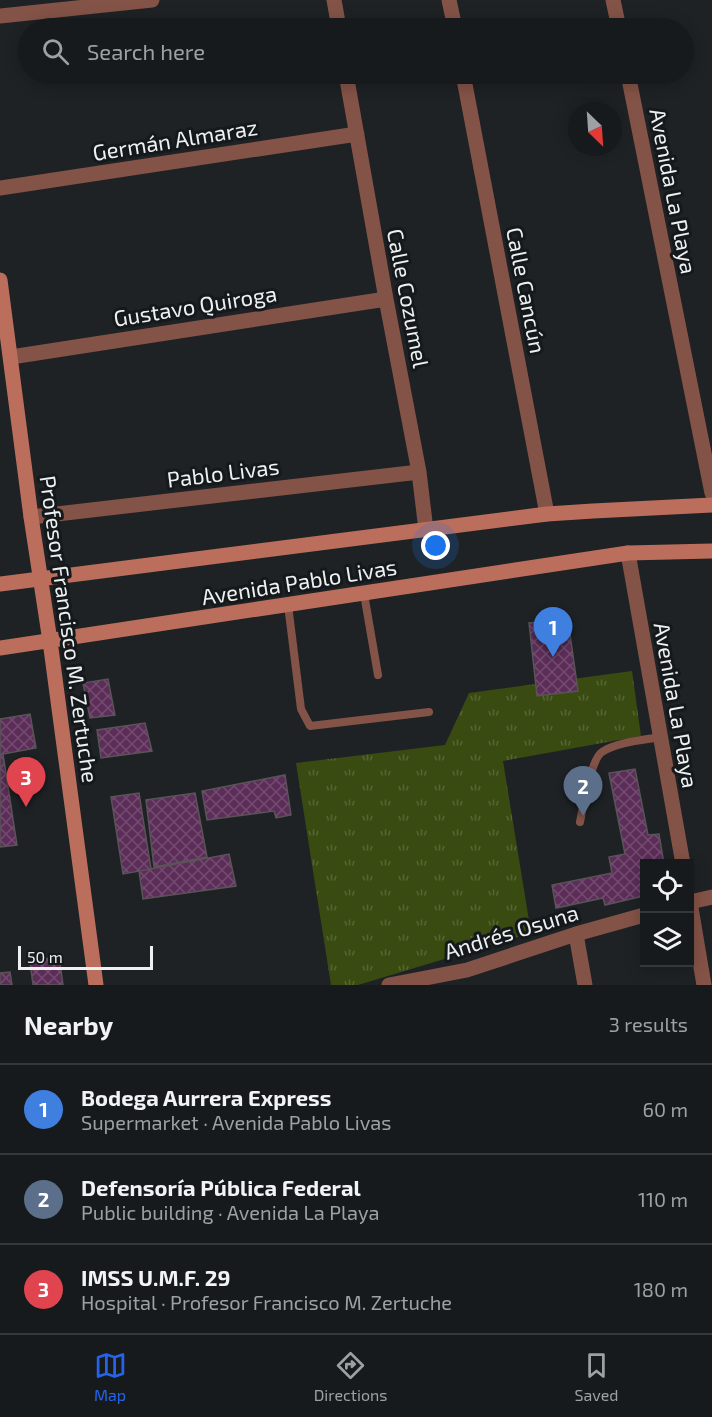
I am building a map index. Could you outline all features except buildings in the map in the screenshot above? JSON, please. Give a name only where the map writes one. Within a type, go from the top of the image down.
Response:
[{"type":"main road","name":"Profesor Francisco M. Zertuche","points":[[0,280],[96,985]]},
{"type":"main road","name":"Avenida Pablo Livas","points":[[0,584],[548,514],[712,505]]},
{"type":"main road","name":"Avenida Pablo Livas","points":[[0,648],[628,554],[712,551]]},
{"type":"street","points":[[0,16],[152,0]]},
{"type":"street","points":[[334,0],[337,18]]},
{"type":"street","points":[[449,0],[453,18]]},
{"type":"street","points":[[613,0],[617,18]]},
{"type":"street","name":"Calle Cozumel","points":[[348,84],[419,472],[426,530]]},
{"type":"street","name":"Calle Cancún","points":[[465,84],[548,514]]},
{"type":"street","name":"Avenida La Playa","points":[[630,84],[712,493]]},
{"type":"street","name":"Germán Almaraz","points":[[0,188],[357,134]]},
{"type":"street","name":"Gustavo Quiroga","points":[[11,357],[386,299]]},
{"type":"street","name":"Pablo Livas","points":[[31,517],[419,472]]},
{"type":"street","name":"Avenida La Playa","points":[[628,554],[681,859]]},
{"type":"street","points":[[694,901],[712,897]]},
{"type":"street","points":[[692,913],[704,985]]},
{"type":"street","name":"Andrés Osuna","points":[[389,985],[469,978],[576,934],[640,916]]},
{"type":"street","points":[[576,934],[585,985]]},
{"type":"lane","points":[[364,594],[378,675]]},
{"type":"lane","points":[[288,605],[301,710],[310,726],[429,712]]},
{"type":"lane","points":[[580,822],[594,762],[601,752],[616,746],[661,737]]},
{"type":"green space","points":[[632,671],[641,736],[503,761],[531,933],[358,985],[331,985],[296,763],[445,745],[469,693]]},
{"type":"place","name":"Bodega Aurrera Express","points":[[553,657]]},
{"type":"place","name":"IMSS U.M.F. 29","points":[[26,807]]},
{"type":"place","name":"Defensoría Pública Federal","points":[[583,816]]}]
